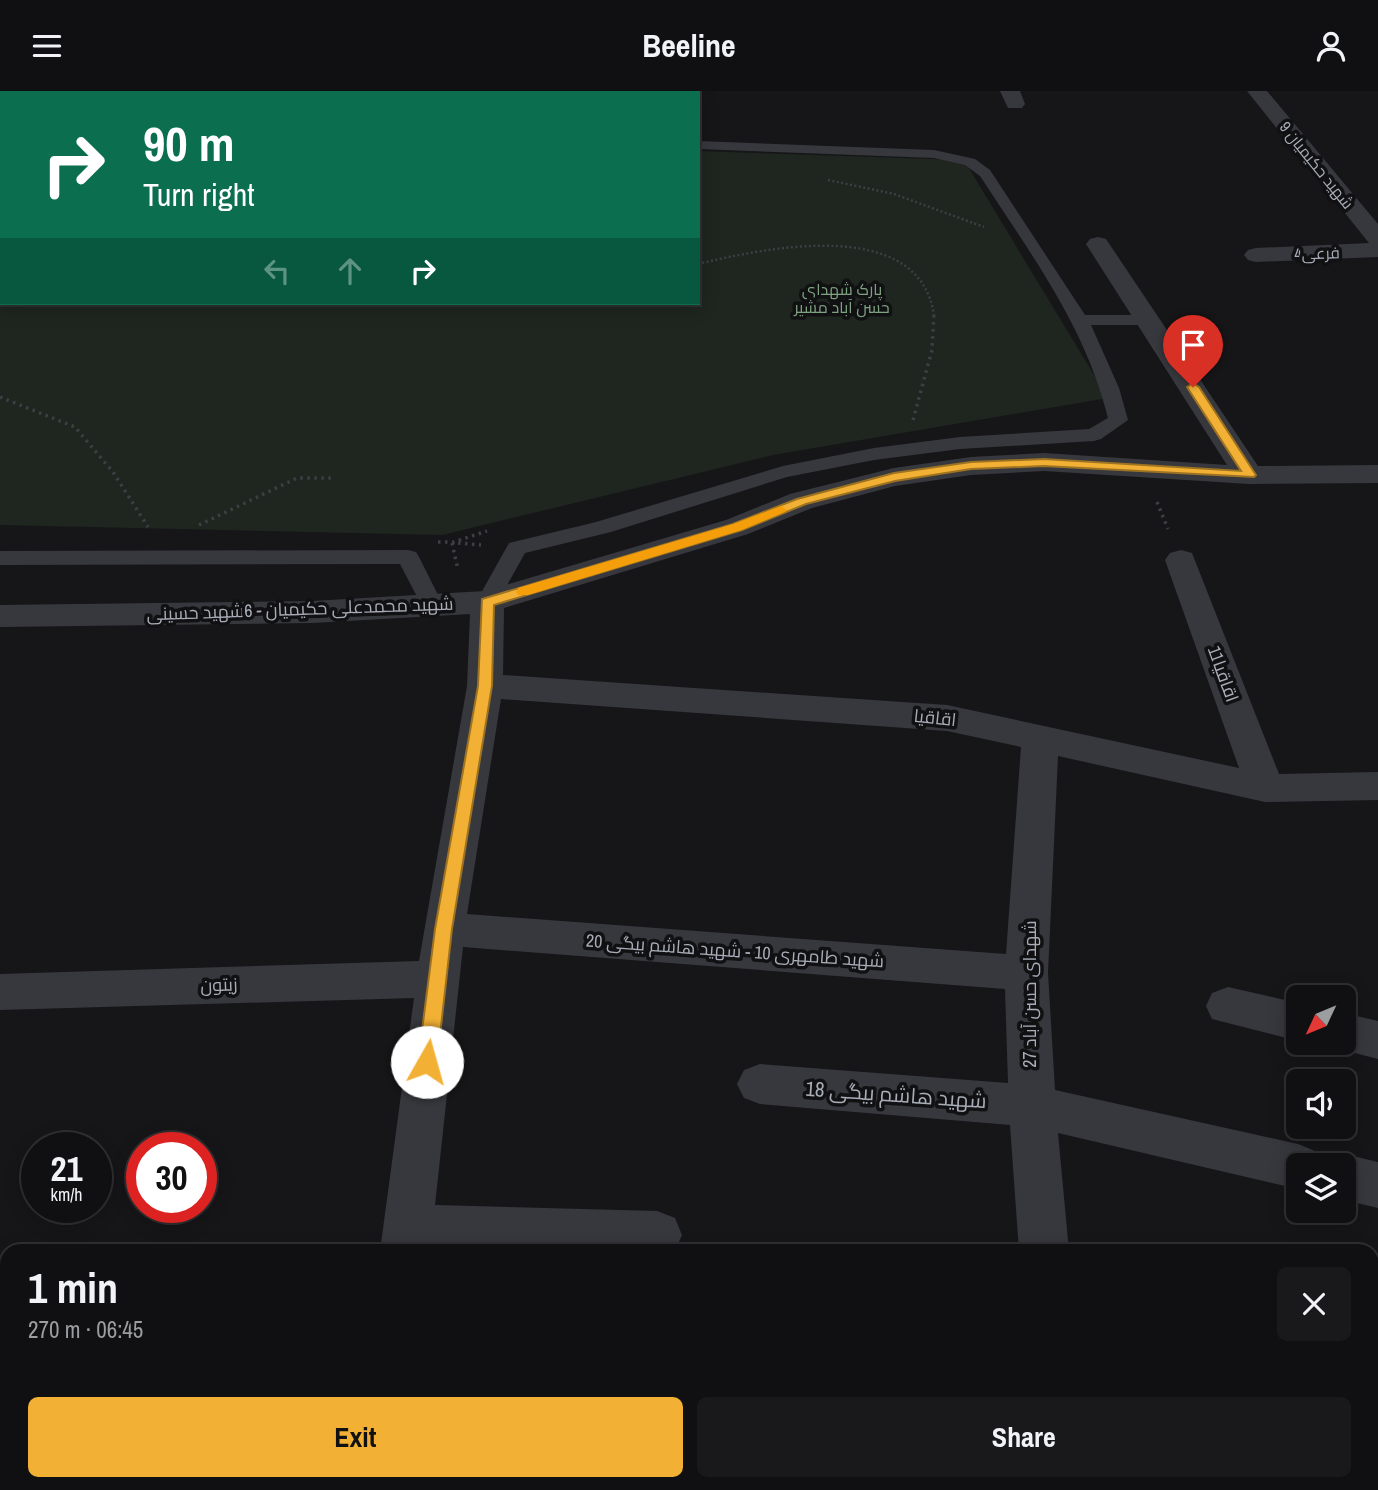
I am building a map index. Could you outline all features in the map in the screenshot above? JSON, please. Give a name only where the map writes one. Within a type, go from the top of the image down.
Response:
[{"type":"street","name":"شهید حکیمیان 9","points":[[1257,91],[1378,239]]},
{"type":"street","points":[[1098,244],[1250,475]]},
{"type":"street","name":"فرعی4","points":[[1256,255],[1378,250]]},
{"type":"street","name":"شهید محمدعلی حکیمیان - 6شهید حسینی","points":[[0,616],[312,612],[487,602],[737,527],[801,501],[894,477],[971,466],[1044,463],[1250,475],[1378,474]]},
{"type":"street","name":"11اقاقیا","points":[[1181,561],[1265,788]]},
{"type":"street","points":[[487,602],[485,686],[443,929],[406,1240],[657,1235]]},
{"type":"street","name":"اقاقیا","points":[[485,686],[947,718],[1265,788],[1378,786]]},
{"type":"street","name":"شهدای حسن آباد 27","points":[[1040,737],[1026,973],[1032,1106],[1043,1244]]},
{"type":"street","name":"شهید طامهری 10 - شهید هاشم بیگی 20","points":[[443,929],[1026,973]]},
{"type":"street","name":"زیتون","points":[[0,992],[437,979]]},
{"type":"street","points":[[1228,1006],[1286,1019]]},
{"type":"street","points":[[1356,1035],[1378,1040]]},
{"type":"street","name":"شهید هاشم بیگی 18","points":[[760,1084],[1032,1106],[1286,1164]]},
{"type":"street","points":[[1356,1180],[1378,1185]]},
{"type":"lane","points":[[487,602],[517,548],[603,527],[783,472],[874,454],[960,443],[1094,435],[1118,421],[1115,401],[1080,320],[985,173],[970,162],[934,154],[700,145]]},
{"type":"lane","points":[[1080,320],[1150,320]]},
{"type":"lane","points":[[0,558],[408,557],[433,607]]},
{"type":"path","points":[[826,180],[894,194],[990,229],[984,218]]},
{"type":"path","points":[[700,264],[803,244],[840,245],[874,251],[904,265],[924,285],[934,311],[932,350],[912,425]]},
{"type":"path","points":[[0,397],[75,427],[113,473],[153,534]]},
{"type":"path","points":[[1143,468],[1181,561]]},
{"type":"path","points":[[197,526],[297,478],[335,478]]},
{"type":"path","points":[[426,543],[454,542],[491,530]]},
{"type":"green space","name":"پارک شهدای حسن آباد مشیر","points":[[700,151],[964,160],[1108,398],[773,455],[442,535],[0,525],[0,305],[700,305]]},
{"type":"slow traffic","points":[[523,592],[737,527],[781,510]]},
{"type":"route","points":[[427,1062],[443,929],[485,686],[487,602],[737,527],[801,501],[894,477],[971,466],[1044,463],[1250,475],[1193,387]]}]
